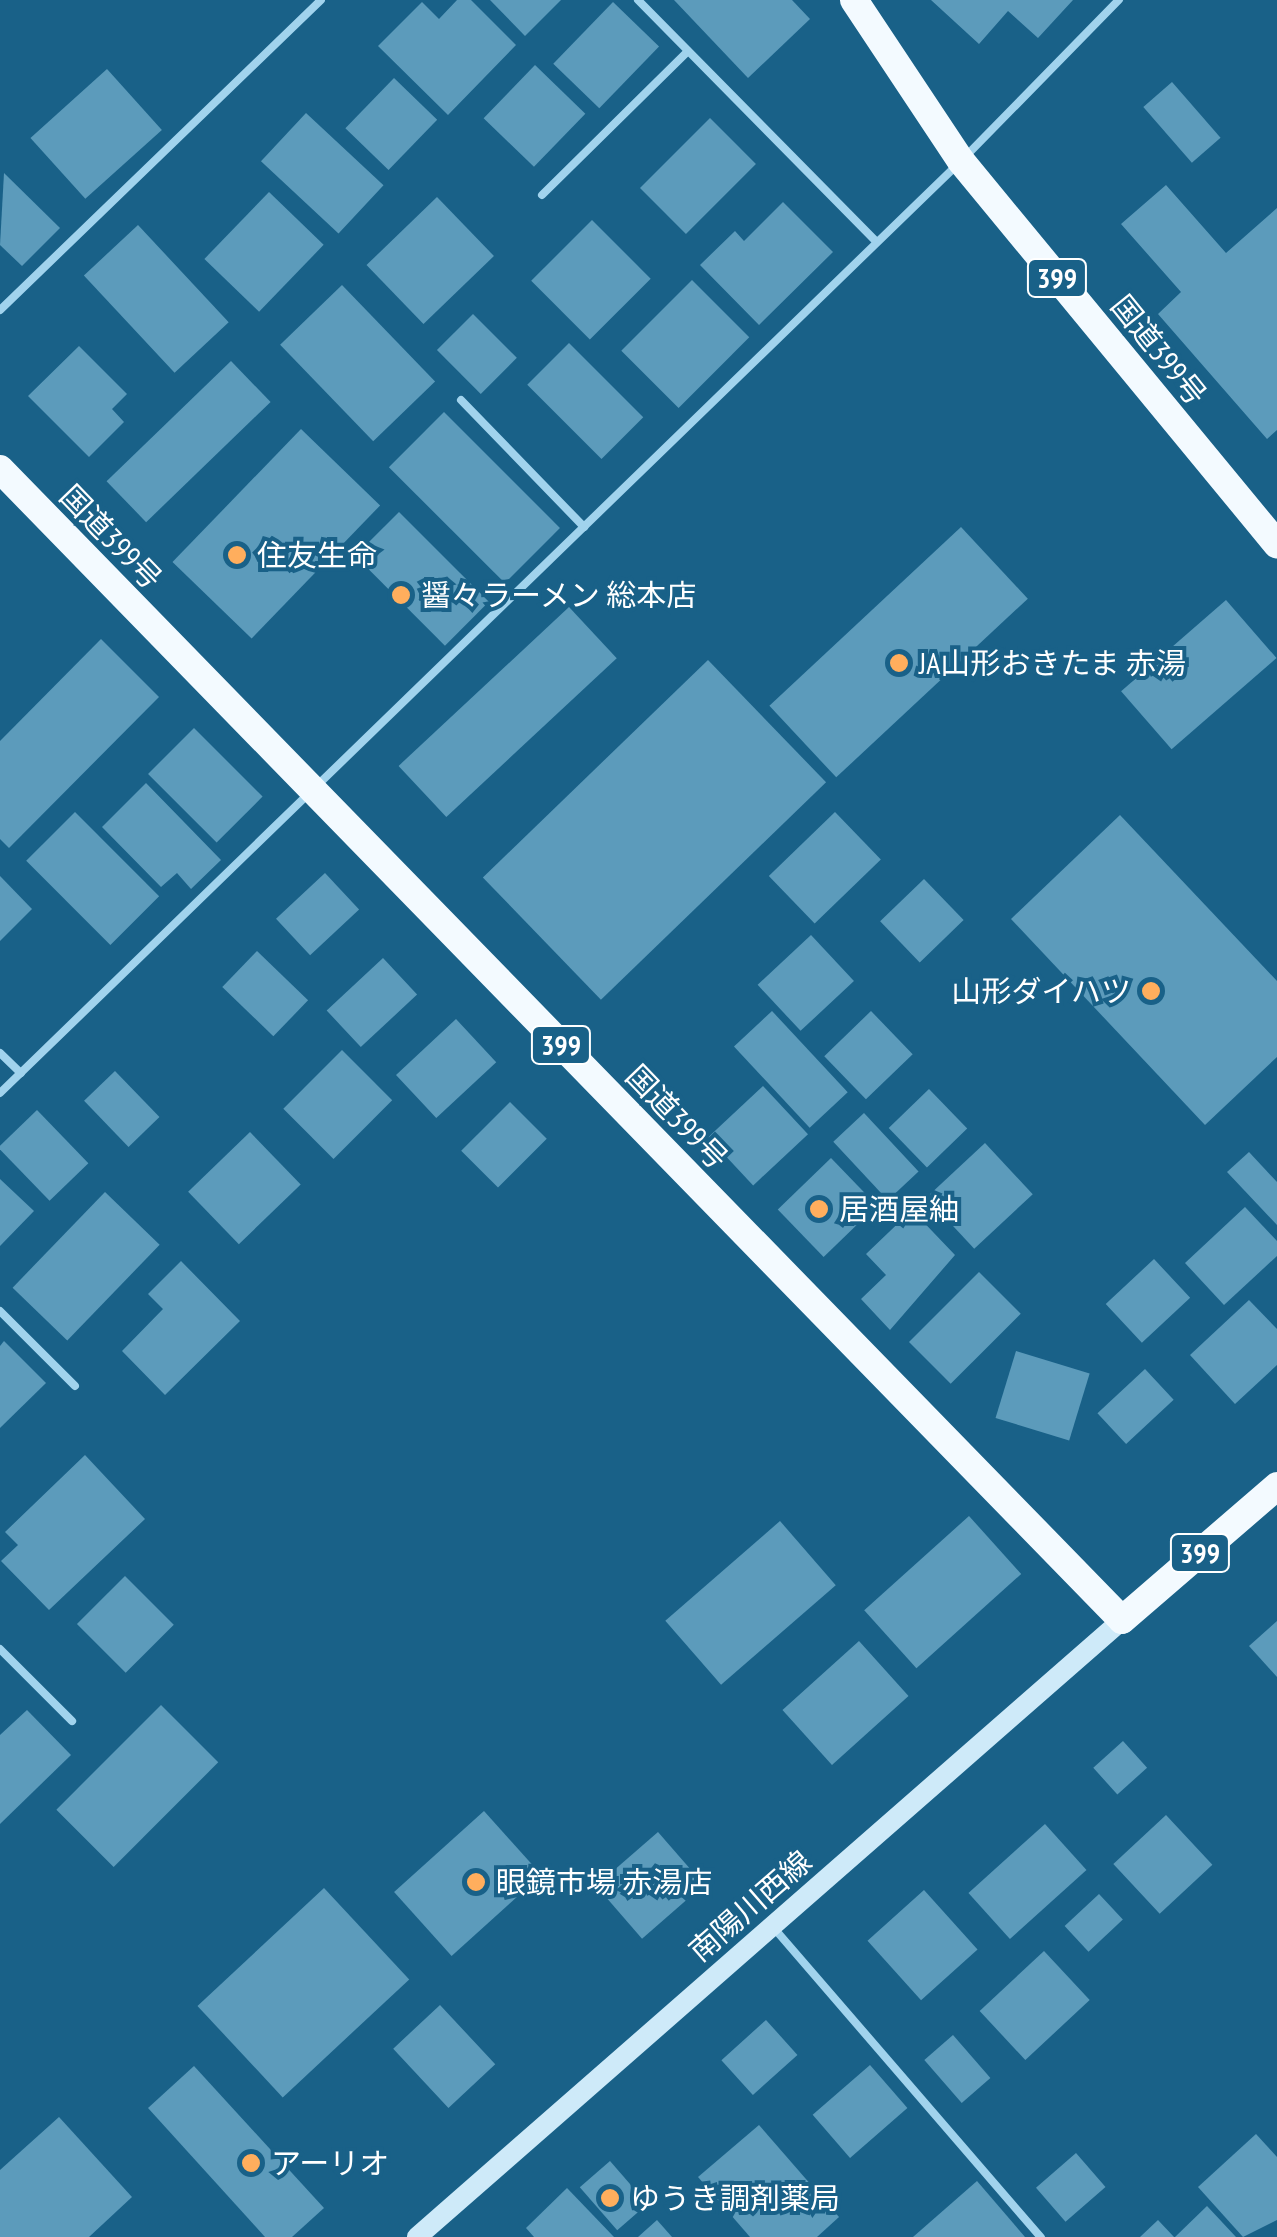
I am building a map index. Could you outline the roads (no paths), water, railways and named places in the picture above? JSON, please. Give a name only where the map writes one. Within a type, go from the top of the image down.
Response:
[{"type":"highway","name":"国道399号","points":[[854,0],[961,161],[1277,544]]},
{"type":"highway","name":"国道399号","points":[[0,470],[1122,1620]]},
{"type":"highway","name":"399","points":[[1122,1620],[1277,1486]]},
{"type":"main road","name":"南陽川西線","points":[[417,2237],[1122,1620]]},
{"type":"lane","points":[[0,310],[321,0]]},
{"type":"lane","points":[[638,0],[876,242]]},
{"type":"lane","points":[[0,1093],[961,161],[1120,0]]},
{"type":"lane","points":[[542,195],[688,52]]},
{"type":"lane","points":[[461,400],[584,527]]},
{"type":"lane","points":[[0,1053],[21,1073]]},
{"type":"lane","points":[[0,1311],[75,1386]]},
{"type":"lane","points":[[0,1649],[72,1721]]},
{"type":"lane","points":[[773,1926],[1041,2237]]},
{"type":"place","name":"住友生命","points":[[237,555]]},
{"type":"place","name":"醤々ラーメン 総本店","points":[[401,595]]},
{"type":"place","name":"JA山形おきたま 赤湯","points":[[899,663]]},
{"type":"place","name":"山形ダイハツ","points":[[1151,991]]},
{"type":"place","name":"居酒屋紬","points":[[819,1209]]},
{"type":"place","name":"眼鏡市場 赤湯店","points":[[476,1882]]},
{"type":"place","name":"アーリオ","points":[[251,2163]]},
{"type":"place","name":"ゆうき調剤薬局","points":[[610,2198]]}]
